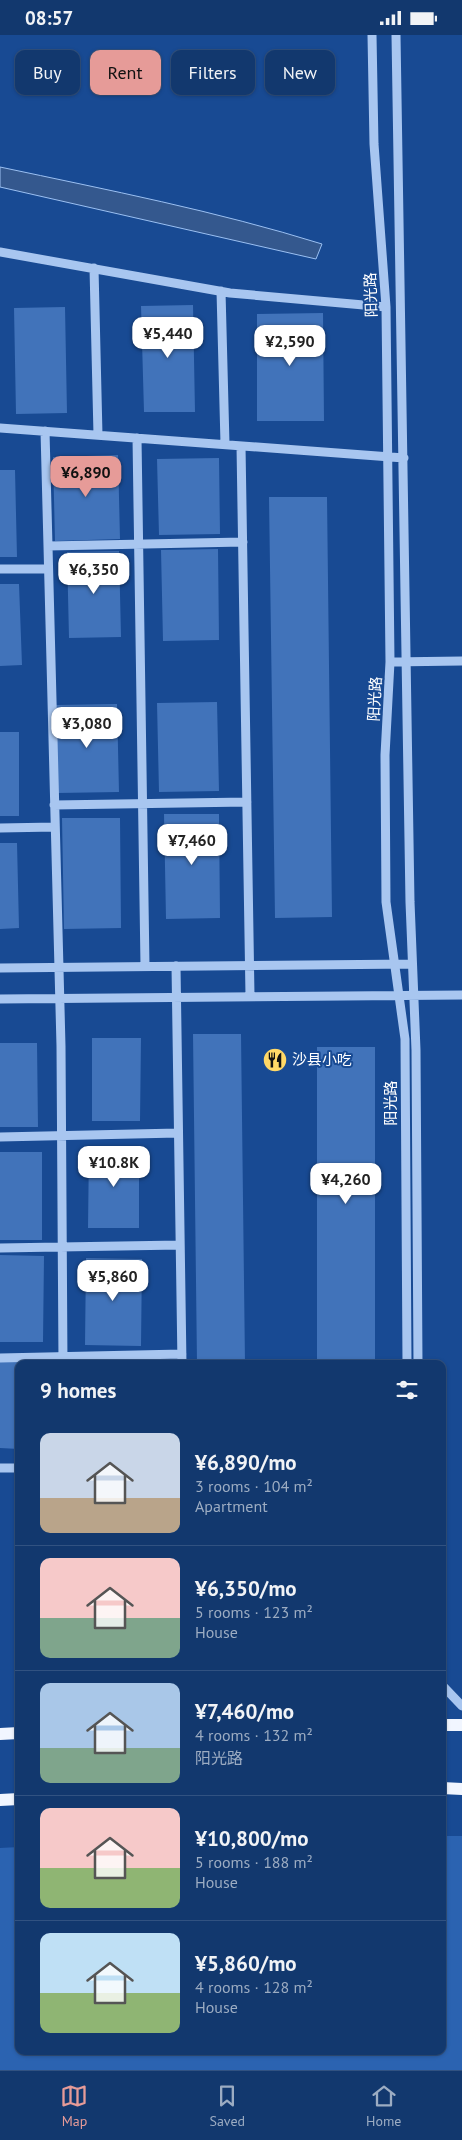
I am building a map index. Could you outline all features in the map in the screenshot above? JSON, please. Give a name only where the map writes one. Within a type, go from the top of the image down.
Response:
[{"type":"main road","points":[[446,1725],[462,1725]]},
{"type":"main road","points":[[0,1734],[15,1733]]},
{"type":"main road","points":[[446,1788],[462,1789]]},
{"type":"main road","points":[[0,1800],[15,1799]]},
{"type":"street","name":"阳光路","points":[[372,35],[374,144],[386,307],[390,662],[385,755],[386,902],[405,1039],[407,1360]]},
{"type":"street","name":"阳光路","points":[[396,35],[406,661],[412,964],[416,1050],[418,1360]]},
{"type":"street","points":[[0,252],[221,291],[386,307]]},
{"type":"street","points":[[94,268],[98,435]]},
{"type":"street","points":[[221,291],[224,444]]},
{"type":"street","points":[[0,428],[404,458]]},
{"type":"street","points":[[45,431],[59,998],[63,1360]]},
{"type":"street","points":[[137,438],[145,966]]},
{"type":"street","points":[[241,446],[250,996]]},
{"type":"street","points":[[48,547],[243,542]]},
{"type":"street","points":[[0,569],[48,569]]},
{"type":"street","points":[[390,662],[462,661]]},
{"type":"street","points":[[54,805],[247,802]]},
{"type":"street","points":[[0,829],[54,827]]},
{"type":"street","points":[[0,968],[412,964]]},
{"type":"street","points":[[176,966],[182,1360]]},
{"type":"street","points":[[0,999],[413,993],[462,995]]},
{"type":"street","points":[[0,1137],[178,1133]]},
{"type":"street","points":[[0,1248],[180,1245]]},
{"type":"street","points":[[0,1358],[63,1360],[182,1354]]},
{"type":"street","points":[[0,1468],[15,1468]]},
{"type":"street","points":[[446,1689],[462,1706]]},
{"type":"shaded area","points":[[0,167],[202,211],[322,244],[316,259],[0,187]]},
{"type":"shaded area","points":[[446,1836],[462,1836],[462,2070],[0,2070],[0,1848],[15,1847],[15,2055],[446,2055]]},
{"type":"building","points":[[193,305],[195,412],[144,412],[141,306]]},
{"type":"building","points":[[65,307],[67,413],[16,414],[14,308]]},
{"type":"building","points":[[323,313],[324,421],[257,421],[257,314]]},
{"type":"building","points":[[118,455],[120,539],[55,541],[53,457]]},
{"type":"building","points":[[219,458],[220,534],[159,535],[157,459]]},
{"type":"building","points":[[0,470],[15,470],[17,557],[0,557]]},
{"type":"building","points":[[269,497],[327,497],[332,917],[275,918]]},
{"type":"building","points":[[218,549],[219,640],[163,641],[161,550]]},
{"type":"building","points":[[119,551],[121,637],[69,638],[67,552]]},
{"type":"building","points":[[0,584],[19,584],[22,665],[0,666]]},
{"type":"building","points":[[217,702],[219,791],[159,792],[157,703]]},
{"type":"building","points":[[117,704],[119,792],[57,793],[55,705]]},
{"type":"building","points":[[0,732],[19,732],[19,816],[0,816]]},
{"type":"building","points":[[164,814],[219,814],[220,918],[166,919]]},
{"type":"building","points":[[62,818],[120,818],[121,928],[64,929]]},
{"type":"building","points":[[0,843],[17,843],[19,928],[0,929]]},
{"type":"building","points":[[193,1034],[241,1034],[245,1360],[197,1360]]},
{"type":"building","points":[[92,1038],[141,1038],[140,1121],[92,1121]]},
{"type":"building","points":[[0,1043],[37,1043],[38,1127],[0,1127]]},
{"type":"building","points":[[317,1047],[375,1047],[375,1360],[317,1360]]},
{"type":"building","points":[[89,1147],[139,1147],[139,1228],[88,1228]]},
{"type":"building","points":[[0,1152],[42,1152],[42,1240],[0,1240]]},
{"type":"building","points":[[0,1255],[44,1256],[43,1342],[0,1342]]},
{"type":"building","points":[[86,1258],[142,1259],[141,1346],[85,1345]]},
{"type":"building","points":[[0,1362],[15,1362],[15,1449],[0,1448]]},
{"type":"place","name":"沙县小吃","points":[[275,1060]]}]
